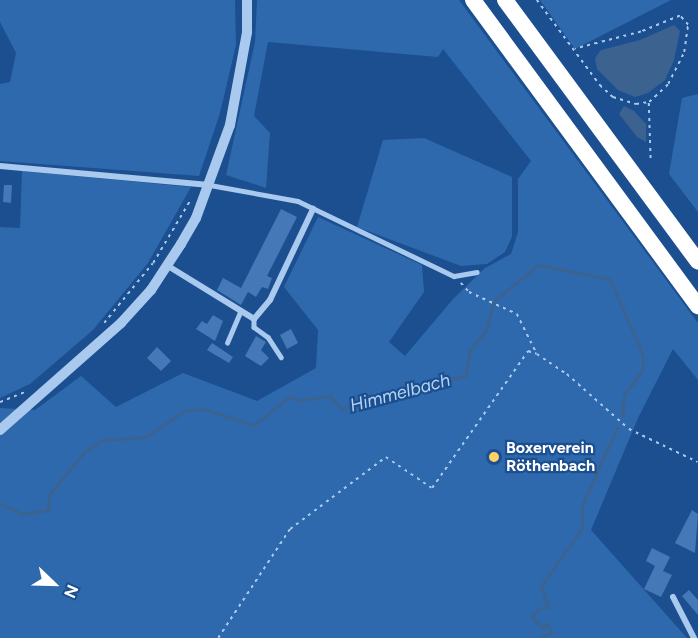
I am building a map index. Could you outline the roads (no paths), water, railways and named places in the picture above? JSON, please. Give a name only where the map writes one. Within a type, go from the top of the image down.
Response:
[{"type":"highway","points":[[473,0],[698,306]]},
{"type":"highway","points":[[504,0],[698,262]]},
{"type":"street","points":[[0,430],[100,345],[136,308],[168,266],[196,218],[204,184],[239,84],[247,0]]},
{"type":"street","points":[[0,166],[204,184]]},
{"type":"street","points":[[168,266],[240,312],[254,318],[270,300],[313,209]]},
{"type":"street","points":[[673,597],[694,638]]},
{"type":"lane","points":[[204,184],[273,195],[313,209],[454,276],[477,272]]},
{"type":"lane","points":[[227,343],[240,312]]},
{"type":"lane","points":[[254,318],[254,327],[268,337],[281,357]]},
{"type":"waterway","name":"Himmelbach","points":[[493,302],[538,265],[610,279],[643,356],[643,369],[624,395],[622,416]]},
{"type":"waterway","name":"Himmelbach","points":[[0,504],[23,514],[48,510],[49,495],[84,452],[102,440],[145,437],[184,411],[204,409],[254,425],[289,397],[299,400],[330,396],[342,409],[466,375],[470,350],[486,330],[493,304]]},
{"type":"waterway","name":"Himmelbach","points":[[541,638],[551,632],[547,624],[542,627],[532,617],[538,609],[548,607],[541,586],[582,528],[582,505],[617,428]]},
{"type":"place","name":"Boxerverein Röthenbach","points":[[494,457]]}]
